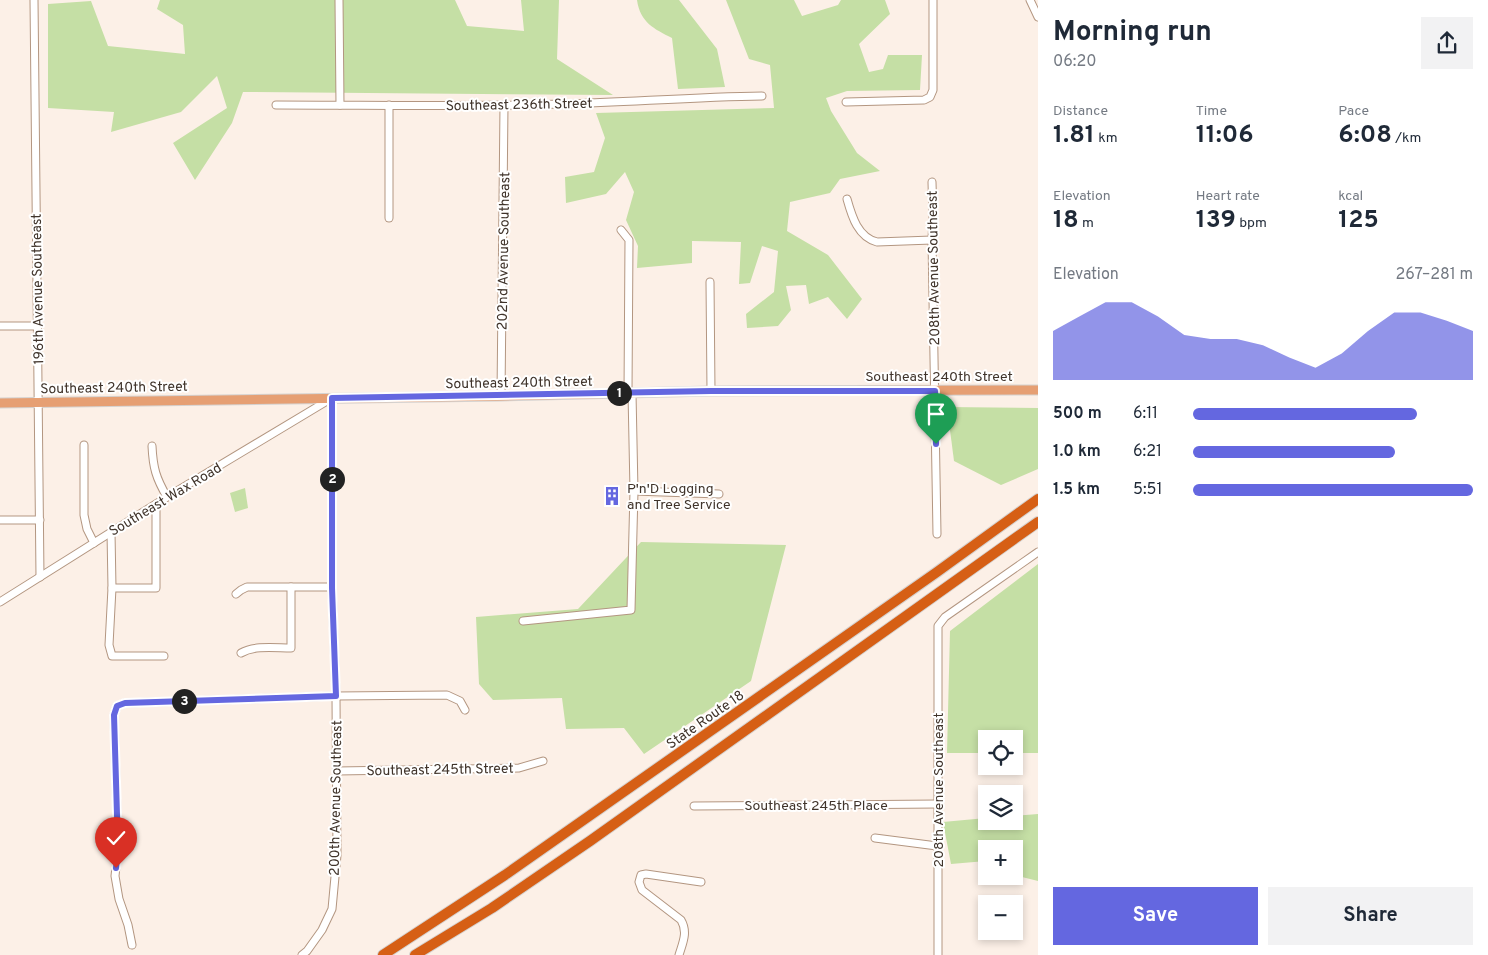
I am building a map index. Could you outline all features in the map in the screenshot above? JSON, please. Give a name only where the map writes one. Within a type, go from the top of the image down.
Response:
[{"type":"highway","name":"State Route 18","points":[[383,955],[505,875],[1038,499]]},
{"type":"highway","points":[[415,955],[492,908],[590,841],[1038,522]]},
{"type":"main road","name":"Southeast 240th Street","points":[[0,403],[711,391],[1038,390]]},
{"type":"street","name":"196th Avenue Southeast","points":[[34,0],[40,577]]},
{"type":"street","points":[[339,0],[340,105]]},
{"type":"street","points":[[846,102],[924,100],[930,97],[933,90],[933,0]]},
{"type":"street","points":[[1030,0],[1038,17]]},
{"type":"street","name":"Southeast 236th Street","points":[[276,105],[504,105],[762,96]]},
{"type":"street","points":[[389,105],[389,218]]},
{"type":"street","name":"202nd Avenue Southeast","points":[[501,396],[504,105]]},
{"type":"street","name":"208th Avenue Southeast","points":[[932,182],[938,534]]},
{"type":"street","points":[[847,199],[855,224],[866,238],[871,241],[932,240]]},
{"type":"street","points":[[523,621],[631,610],[634,491],[630,393],[629,240],[621,230]]},
{"type":"street","points":[[710,282],[711,391]]},
{"type":"street","points":[[0,326],[38,326]]},
{"type":"street","name":"Southeast Wax Road","points":[[0,602],[167,497],[332,398]]},
{"type":"street","name":"200th Avenue Southeast","points":[[305,953],[322,930],[332,909],[337,854],[336,696],[332,588],[332,398]]},
{"type":"street","points":[[84,444],[84,515],[87,529],[94,542]]},
{"type":"street","points":[[152,446],[152,462],[155,475],[167,497]]},
{"type":"street","points":[[634,491],[720,494]]},
{"type":"street","points":[[112,588],[156,588],[156,505]]},
{"type":"street","points":[[0,520],[40,520]]},
{"type":"street","points":[[111,532],[112,588],[109,644],[112,656],[164,656]]},
{"type":"street","name":"208th Avenue Southeast","points":[[938,955],[938,626],[945,617],[1038,552]]},
{"type":"street","points":[[236,594],[247,588],[332,588]]},
{"type":"street","points":[[241,653],[247,649],[255,648],[291,648],[291,588]]},
{"type":"street","points":[[132,945],[128,925],[119,899],[115,876],[118,848],[114,715],[117,706],[125,703],[336,696],[446,695],[460,701],[465,710]]},
{"type":"street","name":"Southeast 245th Street","points":[[337,771],[519,768],[543,761]]},
{"type":"street","name":"Southeast 245th Place","points":[[694,806],[938,804]]},
{"type":"street","points":[[875,838],[938,846]]},
{"type":"street","points":[[679,955],[685,927],[681,920],[642,890],[639,882],[641,876],[646,874],[700,882]]},
{"type":"green space","points":[[160,0],[455,0],[467,26],[524,31],[521,0],[559,0],[557,59],[613,95],[243,92],[232,123],[195,180],[173,143],[227,108],[217,76],[181,112],[111,132],[114,112],[48,108],[48,4],[91,1],[108,46],[185,54],[183,25],[157,9]]},
{"type":"green space","points":[[637,0],[679,0],[717,49],[725,87],[678,89],[672,38],[649,24],[641,14]]},
{"type":"green space","points":[[726,0],[794,0],[802,16],[838,5],[841,0],[885,0],[890,14],[859,44],[869,72],[883,69],[888,55],[922,55],[920,90],[847,91],[826,98],[831,111],[857,153],[880,171],[840,179],[830,193],[790,202],[787,231],[828,255],[862,299],[847,319],[828,297],[809,304],[806,285],[786,286],[791,310],[778,326],[747,328],[746,314],[774,292],[778,251],[762,246],[750,283],[739,284],[741,242],[692,241],[692,263],[637,268],[638,246],[626,220],[634,192],[625,172],[606,194],[566,203],[565,177],[594,172],[605,138],[596,113],[774,108],[770,65],[749,59]]},
{"type":"green space","points":[[947,407],[1038,408],[1038,469],[1001,485],[954,461]]},
{"type":"green space","points":[[245,488],[248,508],[235,512],[230,493]]},
{"type":"green space","points":[[641,542],[786,545],[751,681],[644,754],[624,728],[566,729],[562,698],[493,700],[479,684],[476,617],[578,609]]},
{"type":"green space","points":[[1038,564],[1038,753],[1023,753],[1023,730],[978,730],[978,753],[947,753],[950,631]]},
{"type":"green space","points":[[1038,814],[1038,881],[1023,877],[1023,840],[978,840],[978,862],[951,864],[943,822],[978,819],[978,830],[1023,830],[1023,815]]},
{"type":"place","name":"P'n'D Logging and Tree Service","points":[[612,496]]},
{"type":"route","points":[[116,868],[118,848],[116,834],[114,715],[117,706],[125,703],[336,696],[332,588],[332,398],[711,391],[935,391],[936,444]]}]
